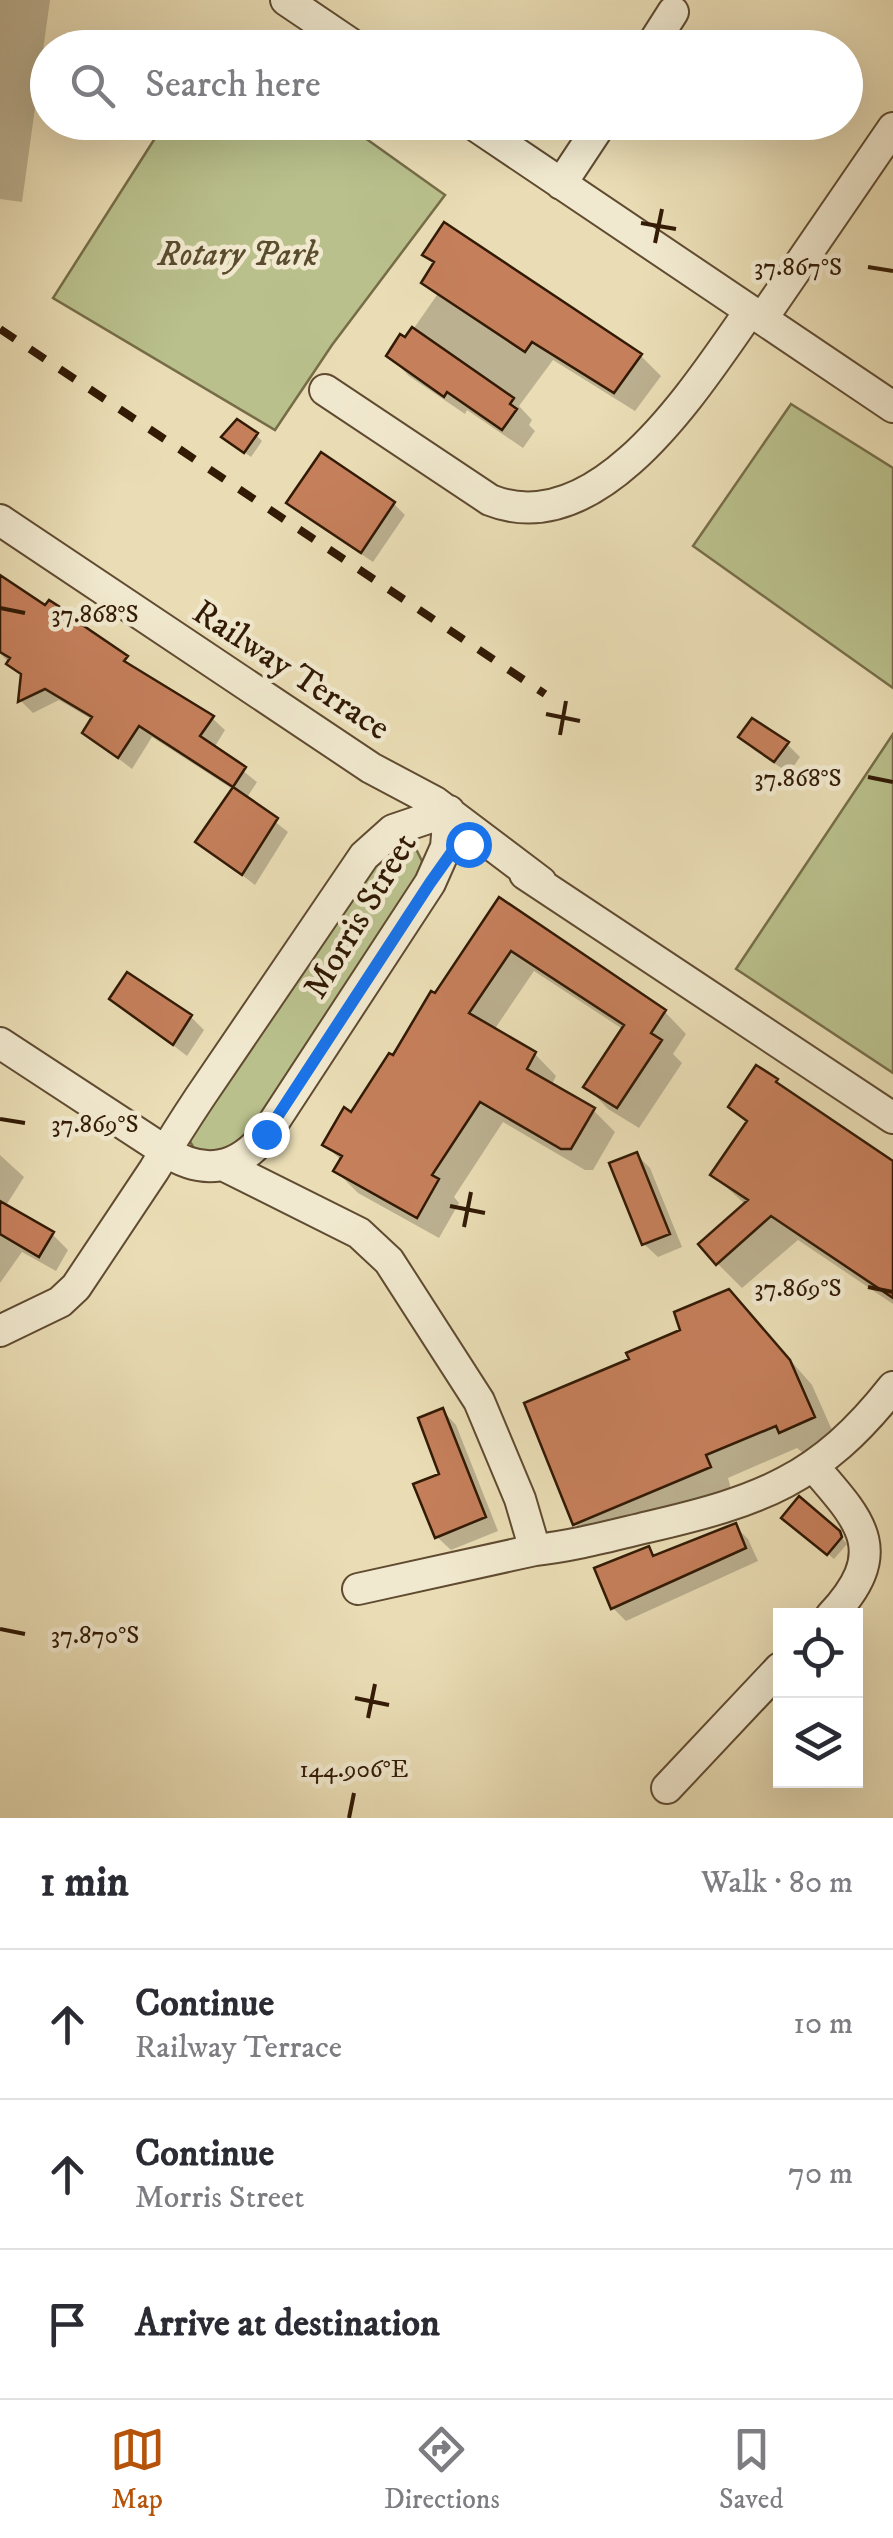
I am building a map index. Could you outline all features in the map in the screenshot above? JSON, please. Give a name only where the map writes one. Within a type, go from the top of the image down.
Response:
[{"type":"street","points":[[286,0],[330,30]]},
{"type":"street","points":[[662,30],[673,12]]},
{"type":"street","points":[[496,140],[893,406]]},
{"type":"street","points":[[561,184],[590,140]]},
{"type":"street","points":[[324,390],[490,500],[520,509],[545,506],[602,483],[643,450],[683,405],[888,146]]},
{"type":"street","name":"Railway Terrace","points":[[0,520],[371,768],[448,811],[541,882],[893,1118]]},
{"type":"street","name":"Morris Street","points":[[0,1331],[71,1293],[364,856],[393,830],[448,811],[448,839],[430,883],[266,1134],[251,1151],[226,1166]]},
{"type":"street","name":"Railway Terrace","points":[[430,883],[452,852],[468,844],[541,882]]},
{"type":"street","points":[[0,1043],[165,1151],[192,1165],[226,1166],[346,1226],[382,1253],[479,1400],[520,1499],[535,1550]]},
{"type":"street","points":[[358,1589],[535,1550],[570,1546],[725,1508],[768,1492],[814,1467],[883,1418],[893,1387]]},
{"type":"street","points":[[814,1467],[858,1520],[864,1544],[860,1577],[837,1608]]},
{"type":"street","points":[[667,1788],[773,1675]]},
{"type":"green space","name":"Rotary Park","points":[[154,140],[368,140],[445,195],[332,345],[275,430],[53,298]]},
{"type":"green space","points":[[791,404],[893,468],[893,688],[693,546]]},
{"type":"green space","points":[[893,734],[893,1073],[736,969]]},
{"type":"green space","points":[[415,847],[422,861],[421,872],[250,1138],[221,1152],[195,1150],[189,1140],[364,876],[382,858]]},
{"type":"building","points":[[444,222],[642,354],[614,393],[532,342],[525,352],[421,283],[434,262],[422,255]]},
{"type":"building","points":[[412,327],[514,398],[510,404],[517,409],[502,430],[447,392],[444,397],[386,356],[400,334],[405,337]]},
{"type":"building","points":[[237,419],[258,433],[244,453],[221,437]]},
{"type":"building","points":[[321,452],[395,502],[361,553],[286,503]]},
{"type":"building","points":[[0,575],[45,605],[49,600],[83,622],[128,656],[124,661],[214,716],[200,736],[246,767],[233,787],[139,726],[118,758],[82,733],[92,717],[45,689],[18,702],[21,674],[6,664],[10,658],[0,652]]},
{"type":"building","points":[[752,718],[789,742],[774,762],[738,737]]},
{"type":"building","points":[[233,787],[278,818],[242,875],[195,842]]},
{"type":"building","points":[[499,897],[666,1010],[651,1033],[662,1040],[617,1108],[583,1087],[624,1025],[511,951],[469,1013],[536,1052],[527,1069],[595,1108],[571,1149],[561,1149],[480,1102],[432,1175],[439,1179],[417,1218],[333,1171],[342,1156],[322,1145],[344,1107],[351,1112],[389,1053],[393,1055],[431,991],[435,993]]},
{"type":"building","points":[[127,972],[192,1015],[173,1045],[109,999]]},
{"type":"building","points":[[756,1065],[893,1161],[893,1298],[771,1216],[716,1265],[698,1244],[748,1200],[710,1175],[747,1121],[728,1107]]},
{"type":"building","points":[[637,1152],[670,1234],[642,1245],[609,1163]]},
{"type":"building","points":[[0,1201],[54,1232],[39,1257],[0,1234]]},
{"type":"building","points":[[729,1289],[790,1360],[815,1417],[779,1433],[776,1426],[706,1455],[711,1467],[573,1525],[524,1403],[629,1359],[626,1353],[680,1330],[674,1312]]},
{"type":"building","points":[[443,1408],[486,1517],[435,1538],[413,1484],[439,1474],[418,1418]]},
{"type":"building","points":[[799,1496],[840,1531],[842,1537],[827,1555],[781,1518]]},
{"type":"building","points":[[736,1523],[746,1548],[611,1609],[594,1568],[649,1546],[653,1556]]},
{"type":"railway","points":[[0,329],[545,694]]},
{"type":"route","points":[[266,1134],[430,883],[452,852],[468,844]]}]
